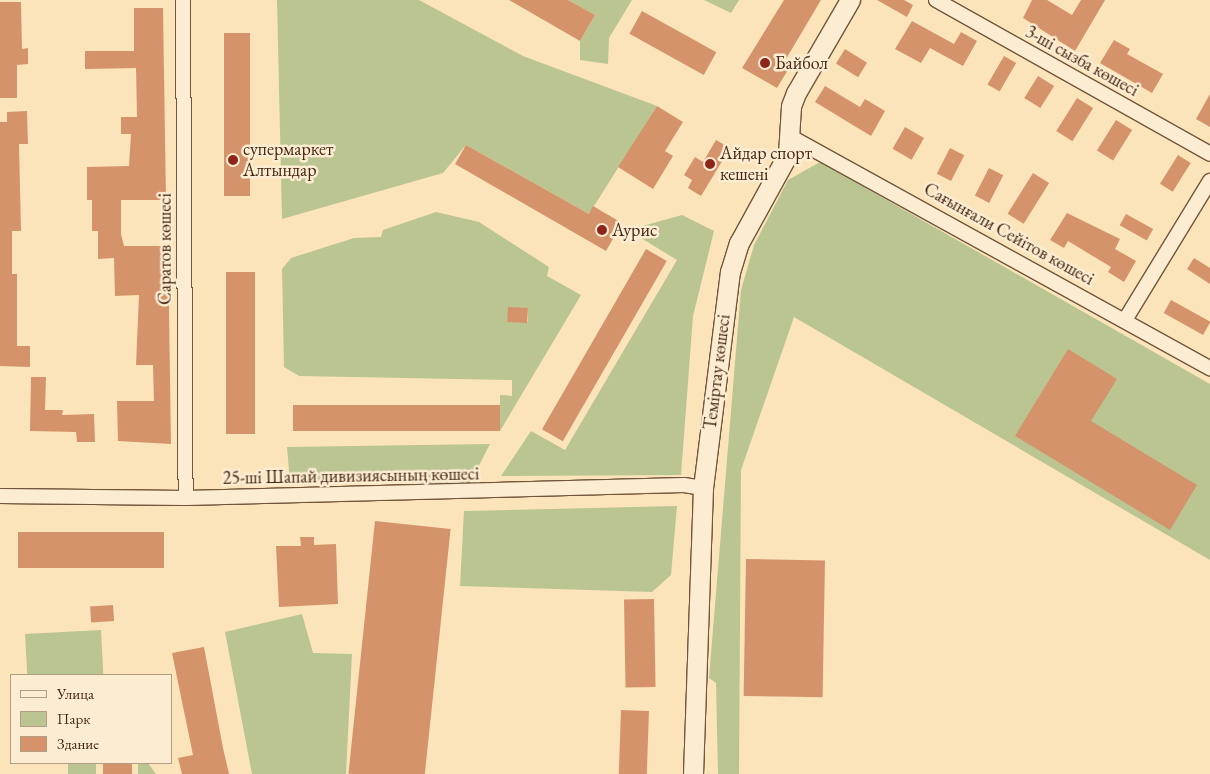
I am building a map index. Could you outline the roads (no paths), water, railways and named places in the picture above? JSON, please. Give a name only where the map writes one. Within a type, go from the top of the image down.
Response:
[{"type":"street","name":"Саратов көшесі","points":[[183,0],[186,498]]},
{"type":"street","name":"Теміртау көшесі","points":[[692,774],[703,488],[730,272],[739,243],[784,164],[796,93],[850,0]]},
{"type":"street","name":"3-ші сызба көшесі","points":[[936,0],[1210,154]]},
{"type":"street","name":"Сағынғали Сейітов көшесі","points":[[789,136],[1210,368]]},
{"type":"street","points":[[1125,320],[1210,181]]},
{"type":"street","name":"25-ші Шапай дивизиясының көшесі","points":[[0,496],[186,498],[684,485],[703,488]]},
{"type":"place","name":"Байбол","points":[[765,63]]},
{"type":"place","name":"супермаркет Алтындар","points":[[233,160]]},
{"type":"place","name":"Айдар спорт кешені","points":[[710,164]]},
{"type":"place","name":"Аурис","points":[[602,230]]}]
